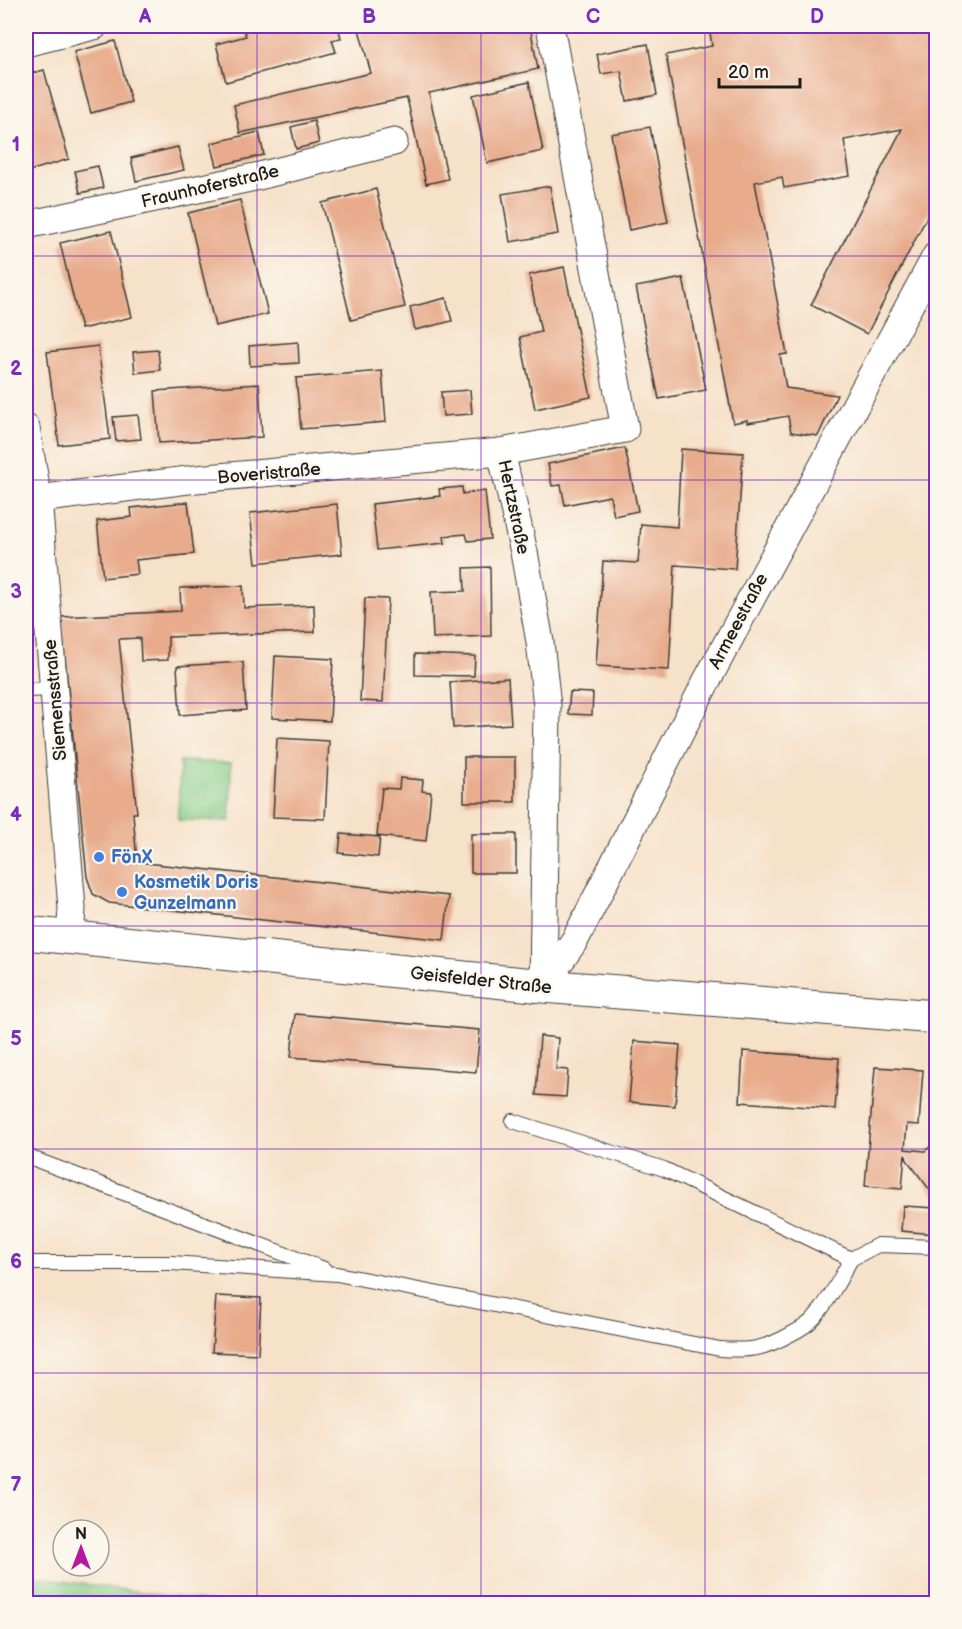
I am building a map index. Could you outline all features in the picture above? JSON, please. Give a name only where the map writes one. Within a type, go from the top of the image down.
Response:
[{"type":"main road","name":"Geisfelder Straße","points":[[26,933],[543,986],[936,1017]]},
{"type":"street","points":[[26,43],[94,26]]},
{"type":"street","name":"Hertzstraße","points":[[543,986],[548,706],[528,575],[501,452],[625,429],[550,26]]},
{"type":"street","name":"Fraunhoferstraße","points":[[26,225],[255,177],[394,142]]},
{"type":"street","name":"Armeestraße","points":[[543,986],[575,940],[705,684],[936,256]]},
{"type":"street","name":"Siemensstraße","points":[[26,428],[38,499],[72,908],[70,938]]},
{"type":"street","name":"Boveristraße","points":[[38,499],[196,479],[501,452]]},
{"type":"lane","points":[[26,690],[54,688]]},
{"type":"lane","points":[[513,1121],[664,1169],[851,1259]]},
{"type":"lane","points":[[26,1156],[337,1274]]},
{"type":"lane","points":[[26,1263],[171,1263],[337,1274],[709,1347],[747,1350],[769,1346],[812,1320],[851,1259],[878,1245],[936,1247]]},
{"type":"green space","points":[[180,761],[231,763],[230,821],[178,820]]},
{"type":"green space","points":[[26,1576],[218,1603],[26,1603]]},
{"type":"building","points":[[243,26],[338,26],[341,38],[332,40],[336,52],[226,82],[216,44],[246,36]]},
{"type":"building","points":[[358,26],[530,26],[538,69],[429,93],[448,179],[426,184],[407,98],[240,133],[234,105],[371,73]]},
{"type":"building","points":[[709,26],[936,26],[936,199],[867,334],[811,305],[902,129],[844,140],[850,176],[784,188],[782,177],[755,182],[787,354],[780,355],[786,388],[837,395],[818,436],[791,432],[788,416],[733,423],[666,55],[712,46]]},
{"type":"building","points":[[115,41],[131,102],[91,113],[74,52]]},
{"type":"building","points":[[648,44],[657,95],[627,101],[621,71],[601,74],[597,54]]},
{"type":"building","points":[[44,70],[69,159],[26,172],[26,75]]},
{"type":"building","points":[[529,82],[543,151],[487,163],[473,95]]},
{"type":"building","points":[[314,121],[319,143],[296,149],[291,127]]},
{"type":"building","points":[[650,127],[668,222],[629,230],[611,134]]},
{"type":"building","points":[[259,132],[264,155],[217,166],[211,143]]},
{"type":"building","points":[[178,147],[184,170],[136,181],[131,158]]},
{"type":"building","points":[[98,166],[103,188],[80,193],[75,171]]},
{"type":"building","points":[[550,186],[558,234],[510,242],[502,194]]},
{"type":"building","points":[[376,189],[405,307],[351,320],[322,203]]},
{"type":"building","points":[[240,200],[268,314],[215,326],[188,213]]},
{"type":"building","points":[[111,231],[132,317],[81,329],[60,243]]},
{"type":"building","points":[[564,267],[591,397],[535,409],[520,337],[541,332],[529,275]]},
{"type":"building","points":[[683,278],[706,390],[659,399],[636,287]]},
{"type":"building","points":[[446,298],[452,321],[415,330],[410,307]]},
{"type":"building","points":[[298,342],[299,363],[250,366],[249,346]]},
{"type":"building","points":[[98,346],[110,439],[59,445],[47,352]]},
{"type":"building","points":[[158,350],[160,370],[135,373],[133,352]]},
{"type":"building","points":[[382,371],[386,422],[301,429],[296,378]]},
{"type":"building","points":[[259,384],[262,437],[159,443],[155,391]]},
{"type":"building","points":[[470,390],[472,414],[443,416],[441,392]]},
{"type":"building","points":[[138,415],[141,439],[116,441],[113,417]]},
{"type":"building","points":[[625,448],[638,511],[614,516],[610,496],[565,505],[561,485],[552,486],[548,464]]},
{"type":"building","points":[[681,449],[743,453],[735,569],[675,565],[669,670],[596,666],[603,561],[638,563],[641,524],[677,527]]},
{"type":"building","points":[[462,487],[463,494],[485,491],[490,539],[468,541],[466,534],[444,536],[445,543],[377,550],[372,504],[440,496],[439,489]]},
{"type":"building","points":[[188,502],[194,554],[136,560],[138,574],[103,578],[97,521],[132,517],[131,508]]},
{"type":"building","points":[[337,504],[342,554],[256,563],[250,513]]},
{"type":"building","points":[[490,567],[491,636],[433,638],[431,592],[465,591],[464,568]]},
{"type":"building","points":[[243,586],[244,608],[314,605],[315,632],[168,637],[168,660],[141,661],[140,638],[119,639],[137,813],[133,813],[137,862],[449,896],[444,940],[109,903],[93,894],[87,877],[61,617],[181,611],[180,588]]},
{"type":"building","points":[[365,598],[388,599],[383,702],[360,701]]},
{"type":"building","points":[[415,654],[475,656],[474,676],[415,675]]},
{"type":"building","points":[[275,656],[333,659],[330,721],[272,718]]},
{"type":"building","points":[[243,662],[246,710],[180,715],[177,666]]},
{"type":"building","points":[[508,678],[511,724],[453,728],[450,682]]},
{"type":"building","points":[[570,692],[593,693],[592,715],[568,714]]},
{"type":"building","points":[[277,738],[329,741],[325,819],[273,817]]},
{"type":"building","points":[[464,757],[515,757],[515,802],[464,802]]},
{"type":"building","points":[[400,778],[423,780],[422,791],[431,792],[426,841],[377,836],[382,788],[399,789]]},
{"type":"building","points":[[341,834],[380,837],[378,857],[339,853]]},
{"type":"building","points":[[471,834],[516,834],[516,873],[471,873]]},
{"type":"building","points":[[295,1014],[480,1030],[476,1072],[291,1057]]},
{"type":"building","points":[[540,1036],[558,1038],[556,1069],[568,1070],[566,1097],[536,1095]]},
{"type":"building","points":[[634,1041],[680,1045],[675,1106],[629,1102]]},
{"type":"building","points":[[743,1051],[839,1058],[835,1109],[740,1102]]},
{"type":"building","points":[[875,1067],[923,1070],[919,1125],[907,1124],[905,1149],[925,1151],[931,1146],[936,1153],[936,1198],[907,1160],[905,1154],[902,1189],[865,1186]]},
{"type":"building","points":[[903,1206],[936,1208],[935,1234],[901,1231]]},
{"type":"building","points":[[216,1296],[261,1298],[258,1354],[212,1352]]},
{"type":"place","name":"FönX","points":[[99,857]]},
{"type":"place","name":"Kosmetik Doris Gunzelmann","points":[[122,892]]}]
